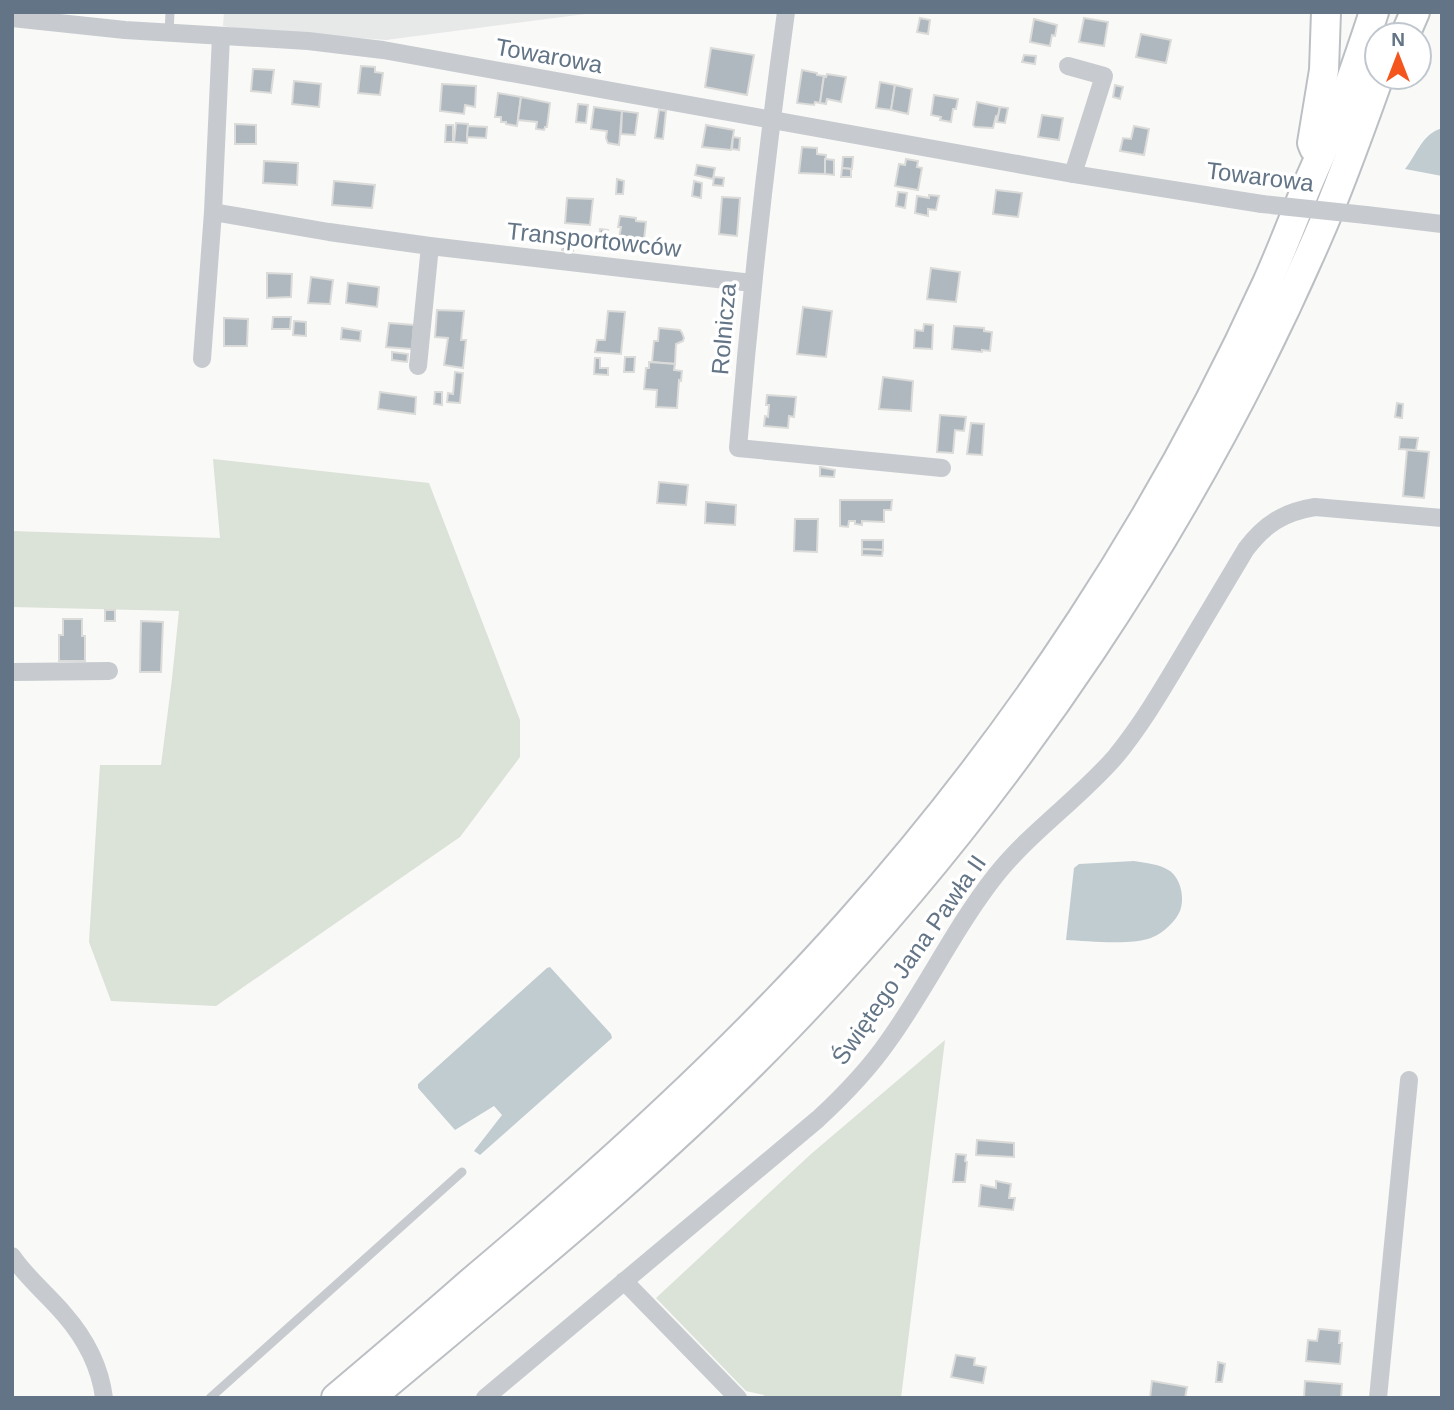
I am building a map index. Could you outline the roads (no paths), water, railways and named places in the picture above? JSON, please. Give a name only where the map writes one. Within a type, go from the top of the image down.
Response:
[{"type":"main road","points":[[1318,160],[1312,143],[1324,70],[1326,12]]},
{"type":"main road","points":[[336,1398],[528,1234],[681,1096],[768,1010],[849,924],[973,773],[1026,701],[1119,561],[1179,458],[1268,281],[1339,113],[1374,12]]},
{"type":"main road","points":[[370,1398],[645,1165],[788,1028],[868,941],[938,859],[994,787],[1048,714],[1140,574],[1219,438],[1268,343],[1322,228],[1374,91]]},
{"type":"street","name":"Rolnicza","points":[[786,12],[752,283],[738,448],[942,468]]},
{"type":"street","name":"Towarowa","points":[[12,18],[125,30],[308,41],[383,50],[1073,174],[1262,204],[1442,224]]},
{"type":"street","points":[[202,359],[222,36]]},
{"type":"street","points":[[1068,66],[1104,76],[1073,174]]},
{"type":"street","name":"Transportowców","points":[[213,212],[430,246],[752,283]]},
{"type":"street","points":[[418,366],[430,246]]},
{"type":"street","name":"Świętego Jana Pawła II","points":[[485,1398],[818,1119],[865,1072],[890,1041],[970,910],[998,873],[1035,833],[1094,779],[1144,719],[1256,537],[1286,514],[1315,507],[1442,518]]},
{"type":"street","points":[[12,672],[109,671]]},
{"type":"street","points":[[1378,1398],[1409,1080]]},
{"type":"street","points":[[12,1256],[23,1273],[78,1330],[99,1372],[104,1398]]},
{"type":"street","points":[[624,1281],[738,1398]]},
{"type":"lane","points":[[169,33],[170,12]]},
{"type":"lane","points":[[210,1398],[462,1172]]}]
